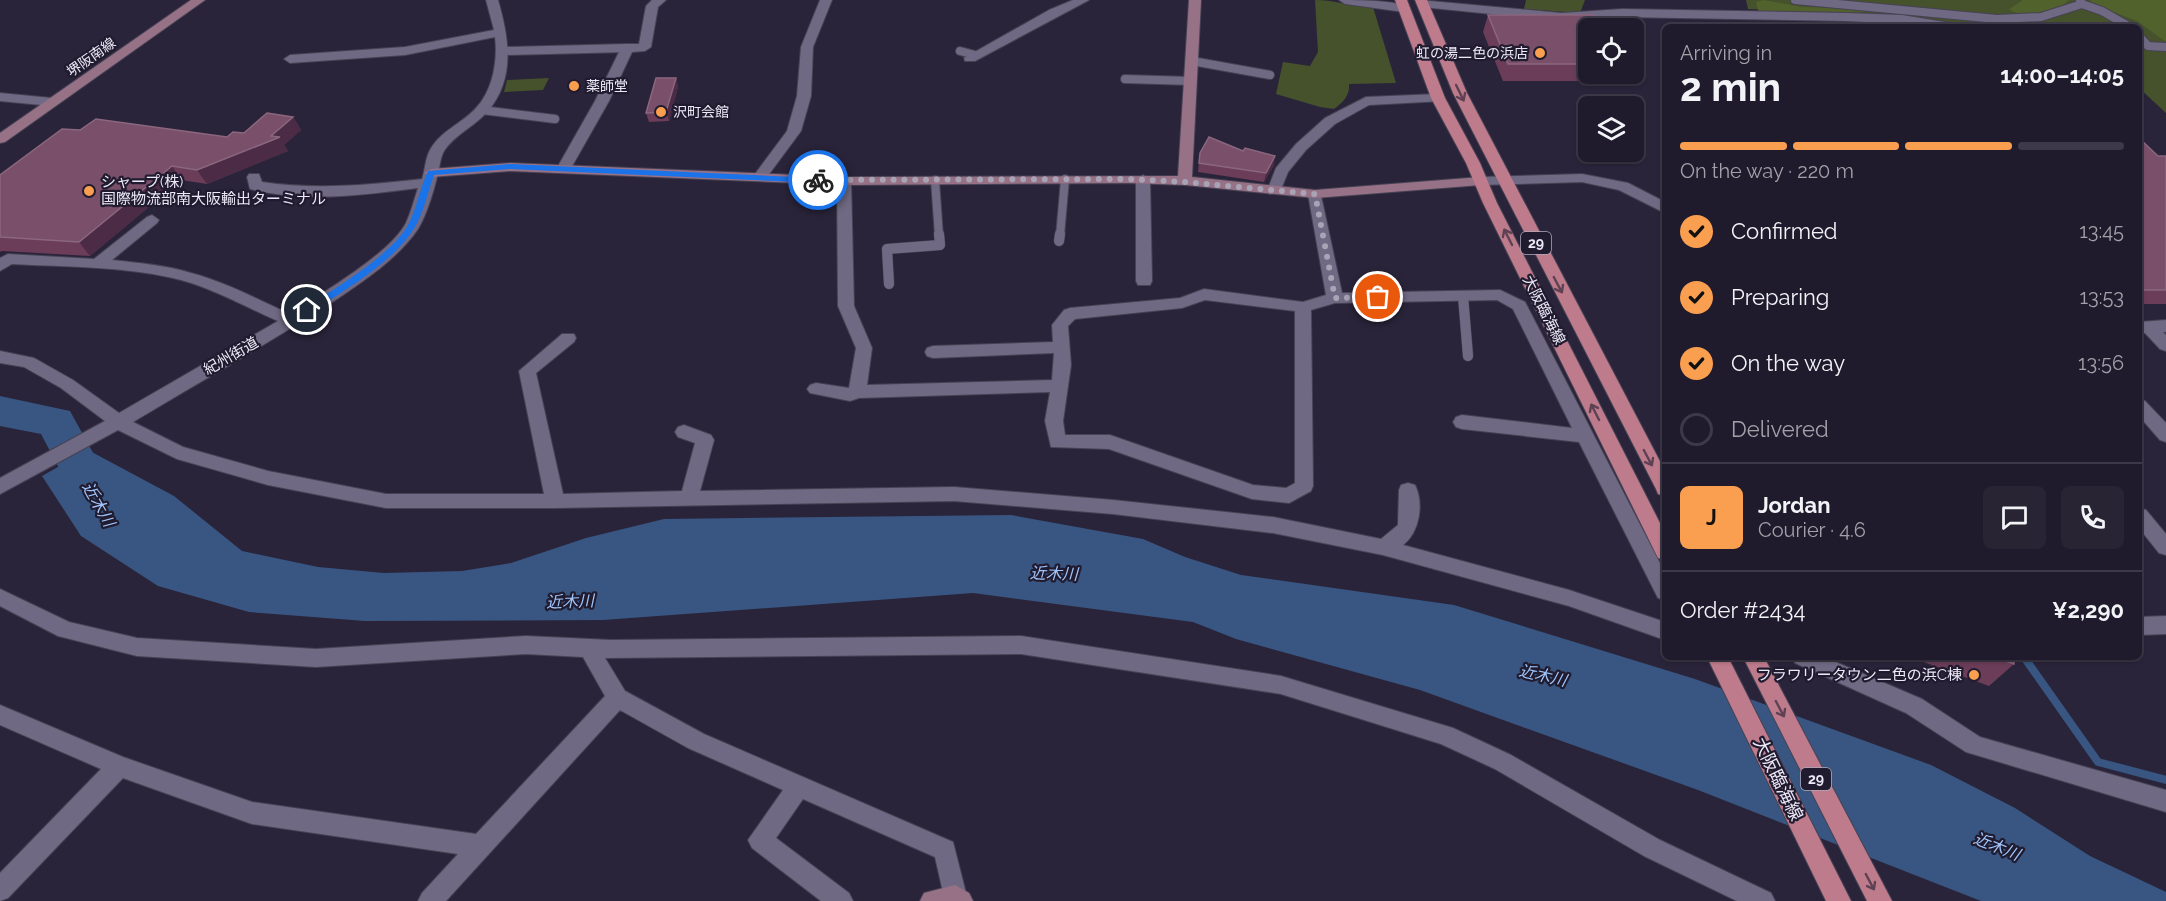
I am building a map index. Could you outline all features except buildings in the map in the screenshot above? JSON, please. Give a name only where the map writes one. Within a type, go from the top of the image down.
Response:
[{"type":"main road","name":"大阪臨海線","points":[[1421,1],[1460,93],[1662,483]]},
{"type":"main road","name":"大阪臨海線","points":[[1403,4],[1418,50],[1438,98],[1662,546]]},
{"type":"main road","name":"大阪臨海線","points":[[1718,660],[1839,901]]},
{"type":"main road","name":"大阪臨海線","points":[[1755,660],[1880,901]]},
{"type":"street","name":"堺阪南線","points":[[0,139],[199,0]]},
{"type":"street","name":"紀州街道","points":[[0,487],[291,321],[357,278],[398,243],[412,226],[435,153],[450,134],[482,110],[497,84],[503,51],[501,32],[492,0]]},
{"type":"street","points":[[564,168],[602,100],[627,48],[645,47],[652,6],[660,0]]},
{"type":"street","points":[[759,178],[794,131],[804,96],[807,47],[826,0]]},
{"type":"street","points":[[968,55],[1053,12],[1083,0]]},
{"type":"street","points":[[1185,182],[1195,0]]},
{"type":"street","points":[[1346,0],[1403,4]]},
{"type":"street","points":[[1737,0],[1743,16]]},
{"type":"street","points":[[1421,1],[1562,17],[1622,13],[1902,19],[1933,24]]},
{"type":"street","points":[[290,59],[405,51],[501,32]]},
{"type":"street","points":[[0,97],[52,102]]},
{"type":"street","points":[[1274,191],[1281,171],[1301,147],[1330,122],[1366,101],[1438,98]]},
{"type":"street","points":[[254,177],[255,186],[291,192],[345,193],[510,167],[844,181],[1143,180],[1315,194],[1481,181],[1582,178],[1623,186],[1662,206]]},
{"type":"street","points":[[1143,180],[1144,281]]},
{"type":"street","points":[[844,181],[846,306],[864,348],[857,392]]},
{"type":"street","points":[[1315,194],[1335,298]]},
{"type":"street","points":[[97,264],[152,220]]},
{"type":"street","points":[[0,266],[8,259],[97,264],[174,274],[230,294],[291,321]]},
{"type":"street","points":[[1303,308],[1304,486],[1289,496],[1252,492],[1110,442],[1057,442],[1054,421],[1063,365],[1060,325],[1070,314],[1182,303],[1204,294],[1303,308],[1335,298],[1500,295],[1520,306],[1662,586]]},
{"type":"street","points":[[2151,327],[2166,345]]},
{"type":"street","points":[[555,501],[527,371],[568,338]]},
{"type":"street","points":[[933,352],[1062,347]]},
{"type":"street","points":[[0,357],[27,362],[67,384],[115,423],[177,452],[268,478],[386,501],[555,501],[954,494],[1113,507],[1273,525],[1383,547],[1569,598],[1662,630]]},
{"type":"street","points":[[816,388],[850,395],[857,392],[1060,386]]},
{"type":"street","points":[[2142,408],[2166,435]]},
{"type":"street","points":[[1462,422],[1586,435]]},
{"type":"street","points":[[684,432],[705,440],[689,498]]},
{"type":"street","points":[[1383,547],[1401,538],[1410,521],[1408,490]]},
{"type":"street","points":[[2142,519],[2166,547]]},
{"type":"street","points":[[0,597],[65,630],[137,647],[316,658],[526,645],[589,648],[1021,645],[1281,685],[1445,735],[1503,762],[1652,848],[1763,901]]},
{"type":"street","points":[[2142,626],[2166,626]]},
{"type":"street","points":[[589,648],[617,698],[696,741],[945,850],[950,900]]},
{"type":"street","points":[[1809,660],[1914,706],[1974,745],[2166,801]]},
{"type":"street","points":[[430,901],[617,698]]},
{"type":"street","points":[[0,715],[119,766],[252,813],[480,846]]},
{"type":"street","points":[[0,890],[119,766]]},
{"type":"street","points":[[799,786],[760,840],[841,901]]},
{"type":"lane","points":[[1796,0],[2029,20],[2055,16],[2081,2],[2125,24]]},
{"type":"lane","points":[[2142,39],[2148,46],[2166,47]]},
{"type":"lane","points":[[503,51],[627,48]]},
{"type":"lane","points":[[1192,61],[1270,75]]},
{"type":"lane","points":[[1125,79],[1191,81]]},
{"type":"lane","points":[[482,110],[555,119]]},
{"type":"lane","points":[[1059,241],[1065,179]]},
{"type":"lane","points":[[889,284],[887,249],[940,245],[935,180]]},
{"type":"lane","points":[[1463,296],[1468,356]]},
{"type":"green space","points":[[1315,0],[1373,7],[1396,83],[1349,84],[1345,98],[1334,109],[1276,94],[1283,62],[1310,66],[1318,52]]},
{"type":"green space","points":[[1526,0],[1585,0],[1580,13],[1524,9]]},
{"type":"green space","points":[[1746,0],[2166,0],[2166,113],[2142,91],[2142,24],[1952,24],[1890,15],[1748,9]]},
{"type":"green space","points":[[1764,0],[1802,7],[1854,8],[1865,12],[1759,13],[1756,2]]},
{"type":"green space","points":[[2023,0],[2069,0],[2056,9],[2040,15],[2023,15],[2009,9]]},
{"type":"green space","points":[[2090,0],[2166,0],[2166,42],[2137,21],[2093,4]]},
{"type":"green space","points":[[549,78],[543,90],[504,92],[507,80]]},
{"type":"water","points":[[88,450],[174,496],[242,551],[318,567],[384,573],[462,571],[511,563],[586,538],[664,519],[1011,515],[1143,539],[1185,557],[1241,575],[1454,605],[1695,679],[1931,765],[2015,808],[2090,856],[2166,892],[2166,901],[1981,901],[1698,790],[1420,690],[1236,639],[1193,622],[973,593],[603,620],[365,621],[249,612],[158,586],[81,536],[42,476]]},
{"type":"waterway","name":"近木川","points":[[0,411],[55,422],[102,509]]},
{"type":"waterway","points":[[2026,660],[2098,762],[2166,780]]},
{"type":"way so far","points":[[818,180],[1128,179],[1315,194],[1335,298],[1378,297]]},
{"type":"place","name":"虹の湯二色の浜店","points":[[1540,53]]},
{"type":"place","name":"薬師堂","points":[[574,86]]},
{"type":"place","name":"沢町会館","points":[[661,112]]},
{"type":"place","name":"シャープ(株) 国際物流部南大阪輸出ターミナル","points":[[89,191]]},
{"type":"place","name":"フラワリータウン二色の浜C棟","points":[[1974,675]]},
{"type":"route","points":[[307,310],[357,278],[398,243],[412,226],[431,172],[510,167],[564,168],[818,180]]}]
